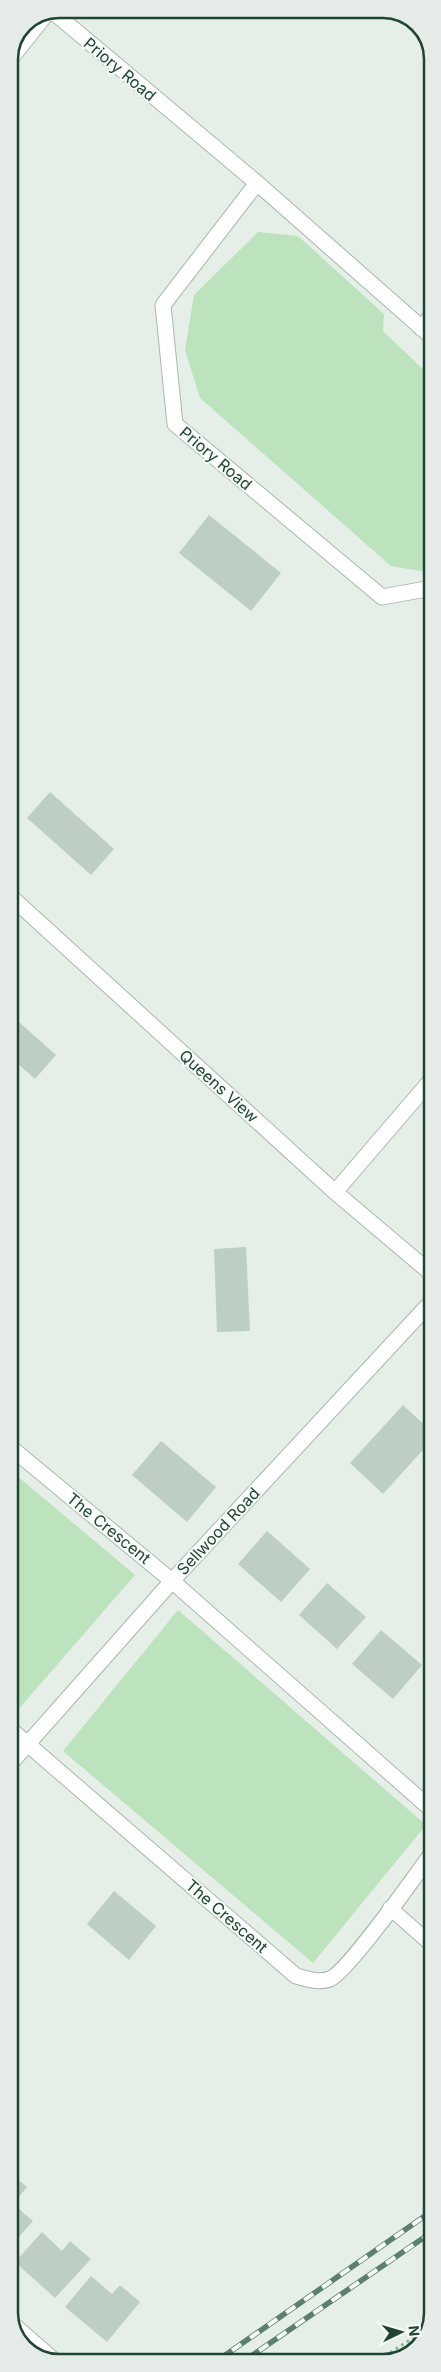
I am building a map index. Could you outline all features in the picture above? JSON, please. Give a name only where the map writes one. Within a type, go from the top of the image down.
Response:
[{"type":"street","name":"Priory Road","points":[[60,18],[257,184],[423,329]]},
{"type":"street","points":[[18,49],[39,23]]},
{"type":"street","name":"Priory Road","points":[[257,184],[163,305],[175,424],[382,596],[423,589]]},
{"type":"street","name":"Queens View","points":[[18,903],[335,1192],[424,1267]]},
{"type":"street","points":[[335,1192],[423,1089]]},
{"type":"street","name":"Sellwood Road","points":[[18,1756],[172,1581],[424,1310]]},
{"type":"street","name":"The Crescent","points":[[18,1453],[172,1581],[424,1803]]},
{"type":"street","name":"The Crescent","points":[[18,1736],[296,1976],[311,1981],[331,1979],[349,1961],[424,1864]]},
{"type":"street","points":[[22,2333],[44,2351]]},
{"type":"lane","points":[[390,1908],[424,1938]]},
{"type":"path","points":[[388,2354],[418,2334]]},
{"type":"green space","points":[[258,232],[298,236],[384,314],[383,331],[423,369],[423,572],[391,566],[200,398],[185,350],[194,295]]},
{"type":"green space","points":[[18,1477],[135,1575],[18,1710]]},
{"type":"green space","points":[[178,1610],[424,1823],[424,1828],[313,1963],[63,1751]]},
{"type":"building","points":[[209,515],[281,573],[251,611],[179,553]]},
{"type":"building","points":[[50,792],[114,849],[91,875],[27,818]]},
{"type":"building","points":[[18,1021],[56,1055],[35,1079],[18,1064]]},
{"type":"building","points":[[246,1247],[250,1331],[217,1332],[214,1249]]},
{"type":"building","points":[[403,1405],[424,1424],[424,1449],[383,1494],[350,1463]]},
{"type":"building","points":[[161,1441],[216,1487],[187,1522],[132,1475]]},
{"type":"building","points":[[267,1531],[310,1569],[281,1602],[238,1564]]},
{"type":"building","points":[[327,1583],[366,1617],[337,1649],[299,1615]]},
{"type":"building","points":[[381,1630],[422,1665],[393,1699],[352,1664]]},
{"type":"building","points":[[114,1891],[156,1926],[129,1960],[87,1924]]},
{"type":"building","points":[[18,2180],[27,2187],[18,2198]]},
{"type":"building","points":[[18,2208],[33,2221],[18,2238]]},
{"type":"building","points":[[42,2232],[62,2251],[70,2241],[91,2259],[55,2298],[18,2265],[18,2259]]},
{"type":"building","points":[[91,2276],[112,2294],[120,2285],[140,2302],[107,2342],[65,2307]]},
{"type":"railway","points":[[227,2354],[424,2217]]},
{"type":"railway","points":[[254,2354],[424,2238]]}]
